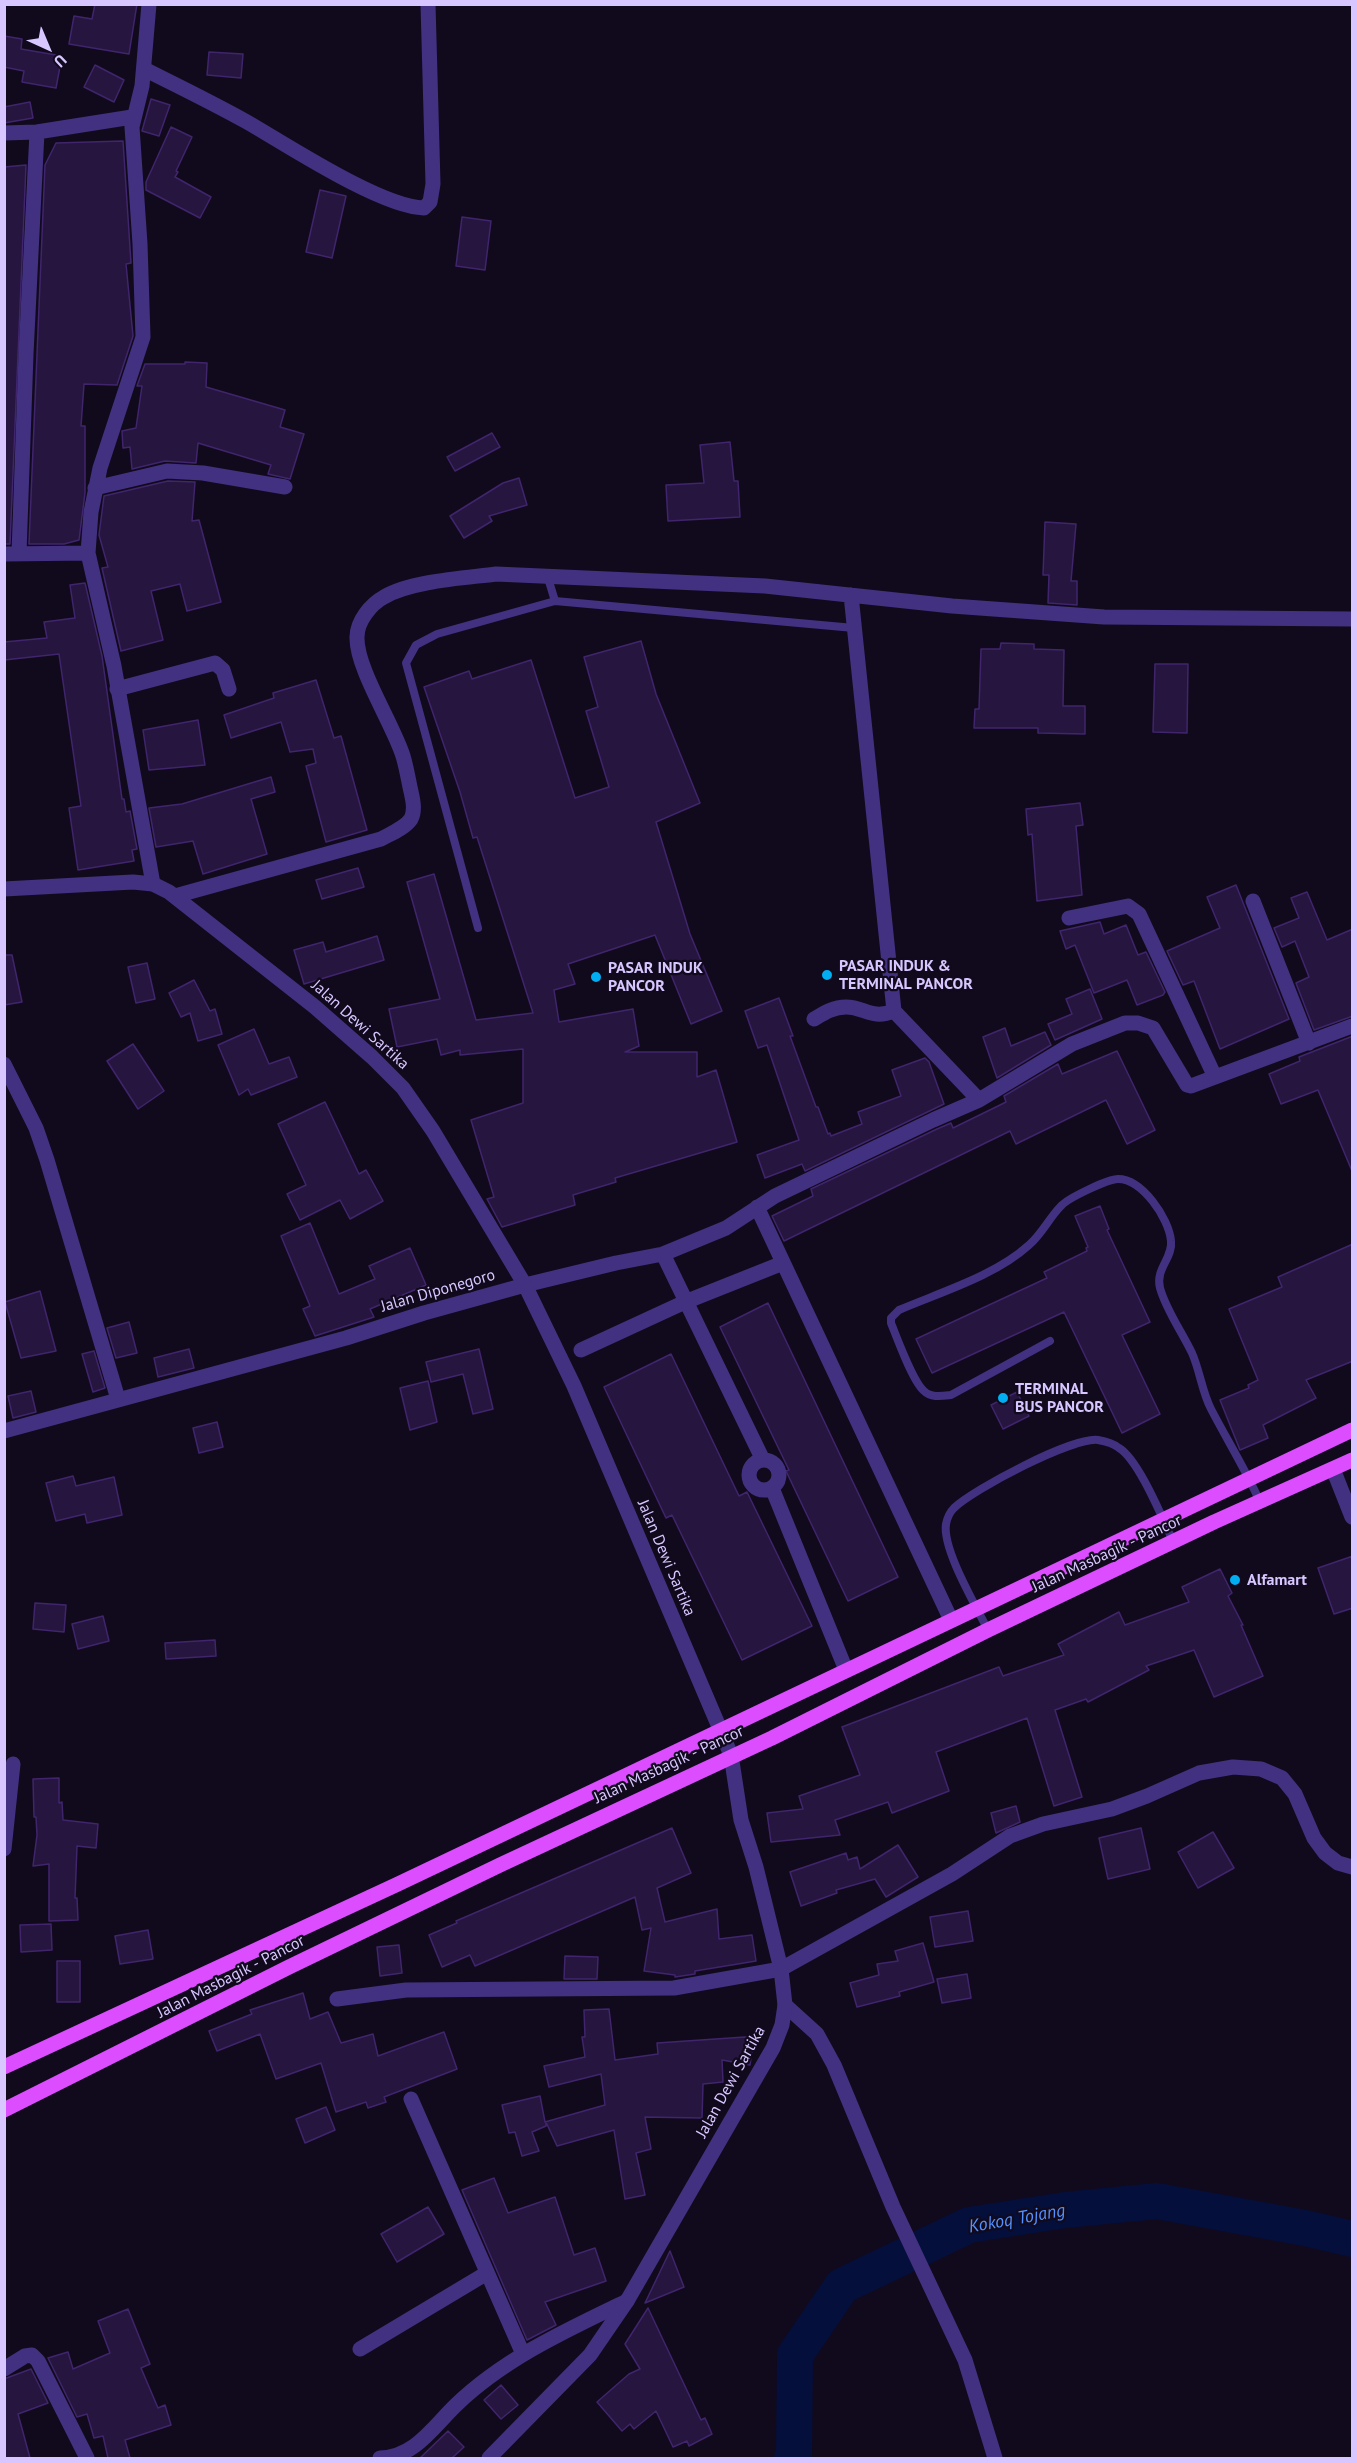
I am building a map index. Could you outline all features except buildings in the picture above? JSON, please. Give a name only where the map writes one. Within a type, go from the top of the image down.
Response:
[{"type":"main road","name":"Jalan Masbagik - Pancor","points":[[5,2067],[418,1874],[721,1728],[1353,1430]]},
{"type":"main road","name":"Jalan Masbagik - Pancor","points":[[4,2110],[289,1967],[778,1734],[988,1630],[1353,1460]]},
{"type":"street","points":[[149,4],[142,86],[132,117],[140,244],[142,337],[95,488],[88,553],[117,689],[153,884]]},
{"type":"street","points":[[144,69],[243,120],[362,187],[412,207],[424,208],[430,202],[433,184],[428,4]]},
{"type":"street","points":[[4,133],[38,132],[132,117]]},
{"type":"street","points":[[38,132],[12,553],[88,553]]},
{"type":"street","points":[[95,488],[167,471],[203,473],[285,487]]},
{"type":"street","points":[[175,896],[381,839],[411,819],[414,805],[403,756],[360,653],[357,636],[362,620],[372,606],[385,596],[405,589],[496,574],[765,586],[952,606],[1104,617],[1353,619]]},
{"type":"street","points":[[851,595],[894,1011],[979,1101]]},
{"type":"street","points":[[117,689],[215,663],[223,670],[229,689]]},
{"type":"street","name":"Jalan Dewi Sartika","points":[[4,889],[132,882],[153,884],[175,896],[315,1007],[372,1057],[403,1088],[433,1131],[525,1285],[574,1386],[731,1755],[741,1820],[756,1867],[781,1969],[785,2005],[782,2025],[773,2048],[627,2301],[578,2369],[489,2458]]},
{"type":"street","points":[[1253,901],[1309,1043]]},
{"type":"street","points":[[1069,918],[1128,906],[1139,914],[1215,1077],[1353,1026]]},
{"type":"street","points":[[814,1019],[832,1009],[848,1007],[870,1014],[886,1014],[894,1011]]},
{"type":"street","name":"Jalan Diponegoro","points":[[4,1431],[346,1338],[423,1313],[525,1285],[663,1254],[726,1228],[757,1207],[829,1169],[979,1101],[1072,1044],[1125,1023],[1138,1023],[1153,1028],[1188,1086],[1215,1077]]},
{"type":"street","points":[[4,1064],[36,1128],[47,1160],[118,1399]]},
{"type":"street","points":[[757,1207],[951,1620]]},
{"type":"street","points":[[663,1254],[763,1460],[775,1465],[778,1470],[779,1477],[772,1488]]},
{"type":"street","points":[[581,1350],[685,1302],[783,1263]]},
{"type":"street","points":[[763,1460],[751,1467],[750,1480],[759,1489],[772,1488]]},
{"type":"street","points":[[1333,1469],[1353,1517]]},
{"type":"street","points":[[772,1488],[846,1670]]},
{"type":"street","points":[[4,1849],[13,1764]]},
{"type":"street","points":[[337,1999],[406,1990],[674,1988],[781,1969],[952,1874],[1010,1836],[1042,1824],[1112,1809],[1199,1773],[1233,1767],[1261,1769],[1282,1778],[1295,1794],[1314,1838],[1325,1853],[1338,1863],[1353,1867]]},
{"type":"street","points":[[785,2005],[824,2044],[893,2207],[965,2360],[995,2458]]},
{"type":"street","points":[[4,2058],[5,2067]]},
{"type":"street","points":[[411,2099],[523,2354]]},
{"type":"street","points":[[360,2349],[487,2273]]},
{"type":"street","points":[[380,2458],[404,2453],[414,2447],[480,2383],[523,2354],[627,2301]]},
{"type":"street","points":[[4,2368],[25,2356],[32,2355],[38,2361],[87,2458]]},
{"type":"lane","points":[[548,578],[555,601]]},
{"type":"lane","points":[[478,928],[406,663],[416,645],[437,634],[555,601],[854,628]]},
{"type":"lane","points":[[1050,1341],[951,1395],[935,1396],[924,1392],[917,1381],[894,1331],[891,1318],[899,1310],[972,1280],[1007,1260],[1029,1245],[1062,1204],[1117,1179],[1137,1184],[1159,1211],[1172,1242],[1158,1279],[1161,1291],[1192,1355],[1210,1407],[1236,1457],[1250,1478],[1260,1502]]},
{"type":"lane","points":[[988,1630],[951,1554],[946,1524],[952,1510],[968,1496],[994,1481],[1066,1448],[1096,1440],[1119,1447],[1131,1459],[1173,1542]]},
{"type":"waterway","name":"Kokoq Tojang","points":[[792,2458],[794,2455],[795,2355],[842,2286],[969,2225],[1065,2210],[1157,2201],[1305,2228],[1352,2239]]},
{"type":"place","name":"PASAR INDUK & TERMINAL PANCOR","points":[[827,975]]},
{"type":"place","name":"PASAR INDUK PANCOR","points":[[596,977]]},
{"type":"place","name":"TERMINAL BUS PANCOR","points":[[1003,1398]]},
{"type":"place","name":"Alfamart","points":[[1235,1580]]}]
